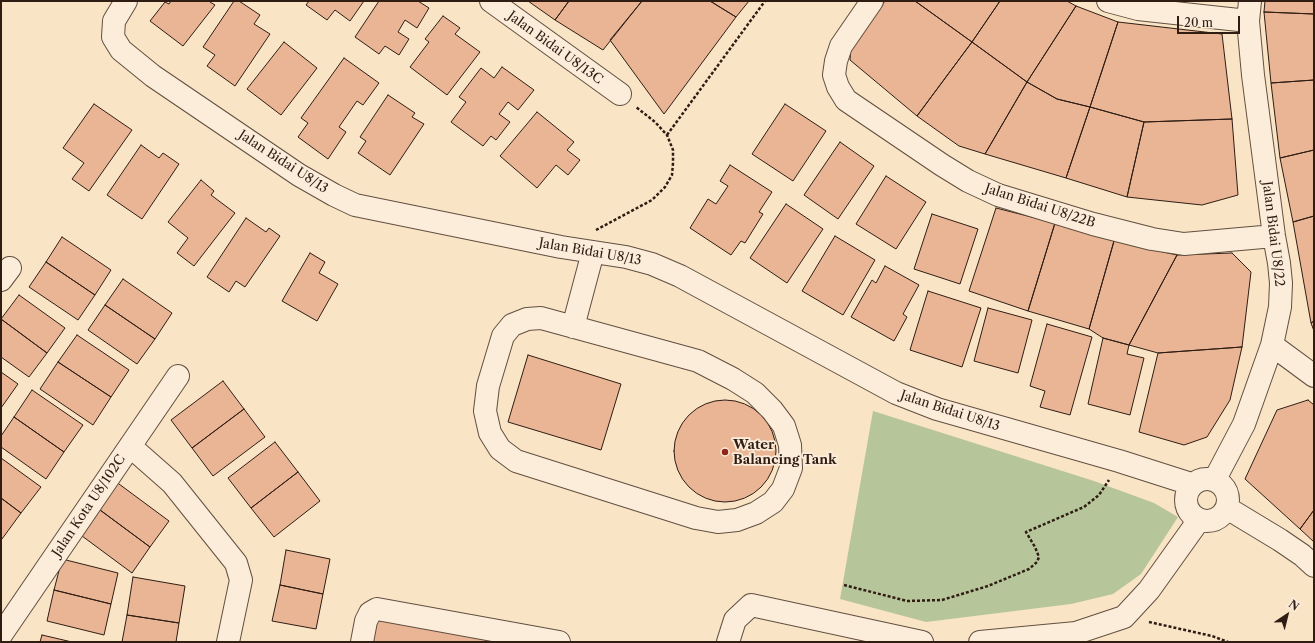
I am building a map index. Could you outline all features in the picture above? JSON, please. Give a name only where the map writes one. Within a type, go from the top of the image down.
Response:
[{"type":"street","name":"Jalan Bidai U8/13","points":[[126,1],[114,21],[113,37],[121,50],[165,84],[299,175],[355,205],[561,247],[626,257],[652,264],[680,276],[896,393],[937,409],[1119,461],[1191,484]]},
{"type":"street","name":"Jalan Bidai U8/13C","points":[[491,1],[620,94]]},
{"type":"street","name":"Jalan Bidai U8/22B","points":[[872,1],[842,46],[836,61],[834,75],[838,88],[846,100],[968,181],[998,195],[1093,224],[1152,239],[1184,244],[1274,236]]},
{"type":"street","points":[[1108,1],[1138,9],[1249,11]]},
{"type":"street","name":"Jalan Bidai U8/22","points":[[1215,479],[1244,424],[1272,345],[1280,307],[1279,263],[1274,236],[1253,74],[1249,11]]},
{"type":"street","points":[[573,326],[593,252]]},
{"type":"street","points":[[541,318],[573,326],[698,362],[733,379],[755,393],[772,410],[784,426],[790,445],[791,468],[784,489],[773,502],[756,513],[737,520],[718,522],[696,518],[516,461],[500,449],[490,433],[485,411],[488,386],[503,336],[512,325],[527,319],[541,318]]},
{"type":"street","points":[[1272,345],[1314,376]]},
{"type":"street","name":"Jalan Kota U8/102C","points":[[1,635],[178,376]]},
{"type":"street","points":[[130,446],[172,483],[236,563],[241,580],[228,642]]},
{"type":"street","points":[[1206,478],[1215,479],[1222,484],[1227,491],[1228,500],[1227,508],[1222,515],[1207,521],[1199,520],[1192,515],[1187,508],[1185,500],[1187,491],[1191,484],[1206,478]]},
{"type":"street","points":[[1227,508],[1274,536],[1302,555],[1314,566]]},
{"type":"street","points":[[980,642],[1076,633],[1124,617],[1149,590],[1199,520]]},
{"type":"street","points":[[728,642],[735,620],[751,605],[922,642]]},
{"type":"street","points":[[362,642],[366,621],[370,613],[377,609],[560,642]]},
{"type":"path","points":[[667,135],[764,1]]},
{"type":"path","points":[[561,247],[632,212],[652,200],[665,187],[672,176],[673,150],[667,135],[655,122],[620,94]]},
{"type":"path","points":[[844,585],[906,601],[942,600],[988,586],[1029,569],[1037,562],[1039,557],[1026,532],[1084,507],[1099,495],[1119,461]]},
{"type":"path","points":[[1124,617],[1179,628],[1212,636],[1228,642]]},
{"type":"green space","points":[[873,411],[1094,481],[1154,503],[1178,517],[1141,574],[1113,594],[1071,604],[926,622],[840,599]]},
{"type":"building","points":[[171,1],[211,1],[210,2],[215,5],[183,46],[150,21],[165,2],[169,4]]},
{"type":"building","points":[[234,1],[239,1],[260,15],[254,24],[270,34],[235,86],[207,66],[215,55],[203,47]]},
{"type":"building","points":[[309,1],[364,1],[350,21],[335,10],[327,20],[306,5]]},
{"type":"building","points":[[379,1],[418,1],[429,8],[417,28],[405,20],[398,32],[409,39],[399,55],[385,46],[379,54],[355,37]]},
{"type":"building","points":[[528,1],[569,1],[555,20]]},
{"type":"building","points":[[569,1],[642,1],[603,50],[555,20]]},
{"type":"building","points":[[642,1],[710,1],[736,17],[664,114],[610,40]]},
{"type":"building","points":[[710,1],[749,1],[736,17]]},
{"type":"building","points":[[885,1],[915,1],[972,42],[917,116],[850,60],[851,45]]},
{"type":"building","points":[[915,1],[1000,1],[972,42]]},
{"type":"building","points":[[1000,1],[1067,1],[1076,6],[1027,82],[972,42]]},
{"type":"building","points":[[1265,1],[1314,1],[1314,14],[1264,12]]},
{"type":"building","points":[[1076,6],[1118,22],[1090,107],[1057,99],[1027,82]]},
{"type":"building","points":[[1264,12],[1314,14],[1314,80],[1271,83]]},
{"type":"building","points":[[443,16],[460,28],[455,34],[480,52],[447,95],[410,67],[429,42],[425,39]]},
{"type":"building","points":[[1118,22],[1222,34],[1232,119],[1144,122],[1090,107]]},
{"type":"building","points":[[284,42],[317,68],[281,115],[247,89]]},
{"type":"building","points":[[972,42],[1027,82],[985,154],[959,146],[917,116]]},
{"type":"building","points":[[344,58],[379,83],[363,105],[357,101],[339,127],[346,132],[328,159],[298,137],[308,123],[301,118]]},
{"type":"building","points":[[502,67],[534,90],[518,110],[508,102],[499,114],[510,122],[496,140],[491,136],[483,146],[451,122],[466,102],[459,97],[481,68],[494,78]]},
{"type":"building","points":[[1314,80],[1314,150],[1280,158],[1271,83]]},
{"type":"building","points":[[1027,82],[1057,99],[1090,107],[1066,178],[985,154]]},
{"type":"building","points":[[388,95],[415,113],[412,117],[424,124],[390,175],[358,153],[366,141],[360,137]]},
{"type":"building","points":[[94,104],[132,130],[89,191],[72,179],[84,163],[63,148]]},
{"type":"building","points":[[785,104],[826,131],[793,181],[752,154]]},
{"type":"building","points":[[1090,107],[1144,122],[1127,197],[1066,178]]},
{"type":"building","points":[[537,112],[574,142],[567,150],[580,160],[568,175],[556,165],[537,188],[500,156]]},
{"type":"building","points":[[1232,119],[1238,195],[1202,205],[1127,197],[1144,122]]},
{"type":"building","points":[[840,142],[874,166],[838,219],[804,195]]},
{"type":"building","points":[[141,145],[159,158],[163,153],[179,164],[142,219],[107,195]]},
{"type":"building","points":[[1314,150],[1314,216],[1293,222],[1280,158]]},
{"type":"building","points":[[730,165],[772,192],[759,212],[763,214],[745,243],[741,241],[731,255],[690,228],[708,199],[716,204],[728,186],[720,181]]},
{"type":"building","points":[[886,176],[926,202],[896,249],[856,224]]},
{"type":"building","points":[[201,180],[214,191],[211,195],[235,213],[194,266],[177,253],[188,238],[168,222]]},
{"type":"building","points":[[786,204],[823,229],[787,283],[750,258]]},
{"type":"building","points":[[996,208],[1055,223],[1028,311],[969,291]]},
{"type":"building","points":[[932,214],[978,229],[960,284],[914,269]]},
{"type":"building","points":[[1314,216],[1314,321],[1311,323],[1293,222]]},
{"type":"building","points":[[246,218],[266,232],[269,228],[280,236],[245,287],[236,281],[229,292],[207,277]]},
{"type":"building","points":[[1055,223],[1114,241],[1089,329],[1028,311]]},
{"type":"building","points":[[835,236],[875,260],[843,315],[802,291]]},
{"type":"building","points":[[62,237],[111,270],[95,295],[46,262]]},
{"type":"building","points":[[1114,241],[1177,255],[1129,345],[1103,338],[1089,329]]},
{"type":"building","points":[[310,253],[325,262],[319,273],[338,284],[317,321],[282,301]]},
{"type":"building","points":[[1232,253],[1251,272],[1242,347],[1158,353],[1129,345],[1177,255]]},
{"type":"building","points":[[46,262],[95,295],[78,320],[29,287]]},
{"type":"building","points":[[885,266],[919,285],[903,314],[907,317],[894,341],[851,317],[872,280],[876,283]]},
{"type":"building","points":[[123,279],[172,313],[155,339],[105,305]]},
{"type":"building","points":[[928,291],[981,308],[962,367],[910,350]]},
{"type":"building","points":[[19,295],[65,328],[47,353],[1,319]]},
{"type":"building","points":[[105,305],[155,339],[137,364],[88,330]]},
{"type":"building","points":[[988,308],[1032,320],[1018,373],[974,361]]},
{"type":"building","points":[[1,319],[47,353],[29,377],[1,357]]},
{"type":"building","points":[[1314,321],[1314,331],[1311,323]]},
{"type":"building","points":[[1047,324],[1092,337],[1070,415],[1040,407],[1045,391],[1030,386]]},
{"type":"building","points":[[77,335],[129,370],[111,397],[58,362]]},
{"type":"building","points":[[1103,338],[1129,345],[1127,354],[1144,358],[1130,415],[1088,404]]},
{"type":"building","points":[[1242,347],[1230,400],[1207,437],[1184,445],[1139,432],[1158,353]]},
{"type":"building","points":[[528,355],[621,384],[601,450],[508,422]]},
{"type":"building","points":[[58,362],[111,397],[93,425],[40,389]]},
{"type":"building","points":[[1,372],[18,384],[1,408]]},
{"type":"building","points":[[223,381],[244,409],[192,448],[171,420]]},
{"type":"building","points":[[32,390],[83,425],[64,452],[14,417]]},
{"type":"building","name":"Water Balancing Tank","points":[[725,400],[744,404],[761,415],[772,432],[776,451],[772,470],[761,487],[744,498],[725,502],[706,498],[689,487],[678,470],[674,451],[678,432],[689,415],[706,404]]},
{"type":"building","points":[[1308,400],[1314,405],[1314,510],[1300,529],[1245,479],[1277,410]]},
{"type":"building","points":[[244,409],[265,437],[213,476],[192,448]]},
{"type":"building","points":[[14,417],[64,452],[46,479],[1,447],[1,436]]},
{"type":"building","points":[[275,442],[298,472],[251,508],[228,478]]},
{"type":"building","points":[[1,458],[41,487],[21,513],[1,498]]},
{"type":"building","points":[[298,472],[320,501],[274,537],[251,508]]},
{"type":"building","points":[[115,481],[169,521],[150,547],[96,507]]},
{"type":"building","points":[[1,498],[21,513],[2,539],[1,538]]},
{"type":"building","points":[[96,507],[150,547],[132,573],[78,533]]},
{"type":"building","points":[[1314,510],[1314,542],[1300,529]]},
{"type":"building","points":[[286,550],[330,559],[323,594],[280,585]]},
{"type":"building","points":[[62,559],[118,573],[111,604],[54,590]]},
{"type":"building","points":[[133,577],[185,586],[179,623],[127,615]]},
{"type":"building","points":[[280,585],[323,594],[316,629],[272,621]]},
{"type":"building","points":[[54,590],[111,604],[104,635],[47,621]]},
{"type":"building","points":[[127,615],[179,623],[176,642],[122,642]]},
{"type":"building","points":[[373,616],[504,642],[368,642]]},
{"type":"building","points":[[42,635],[72,642],[40,642]]},
{"type":"place","name":"Water Balancing Tank","points":[[725,452]]}]
